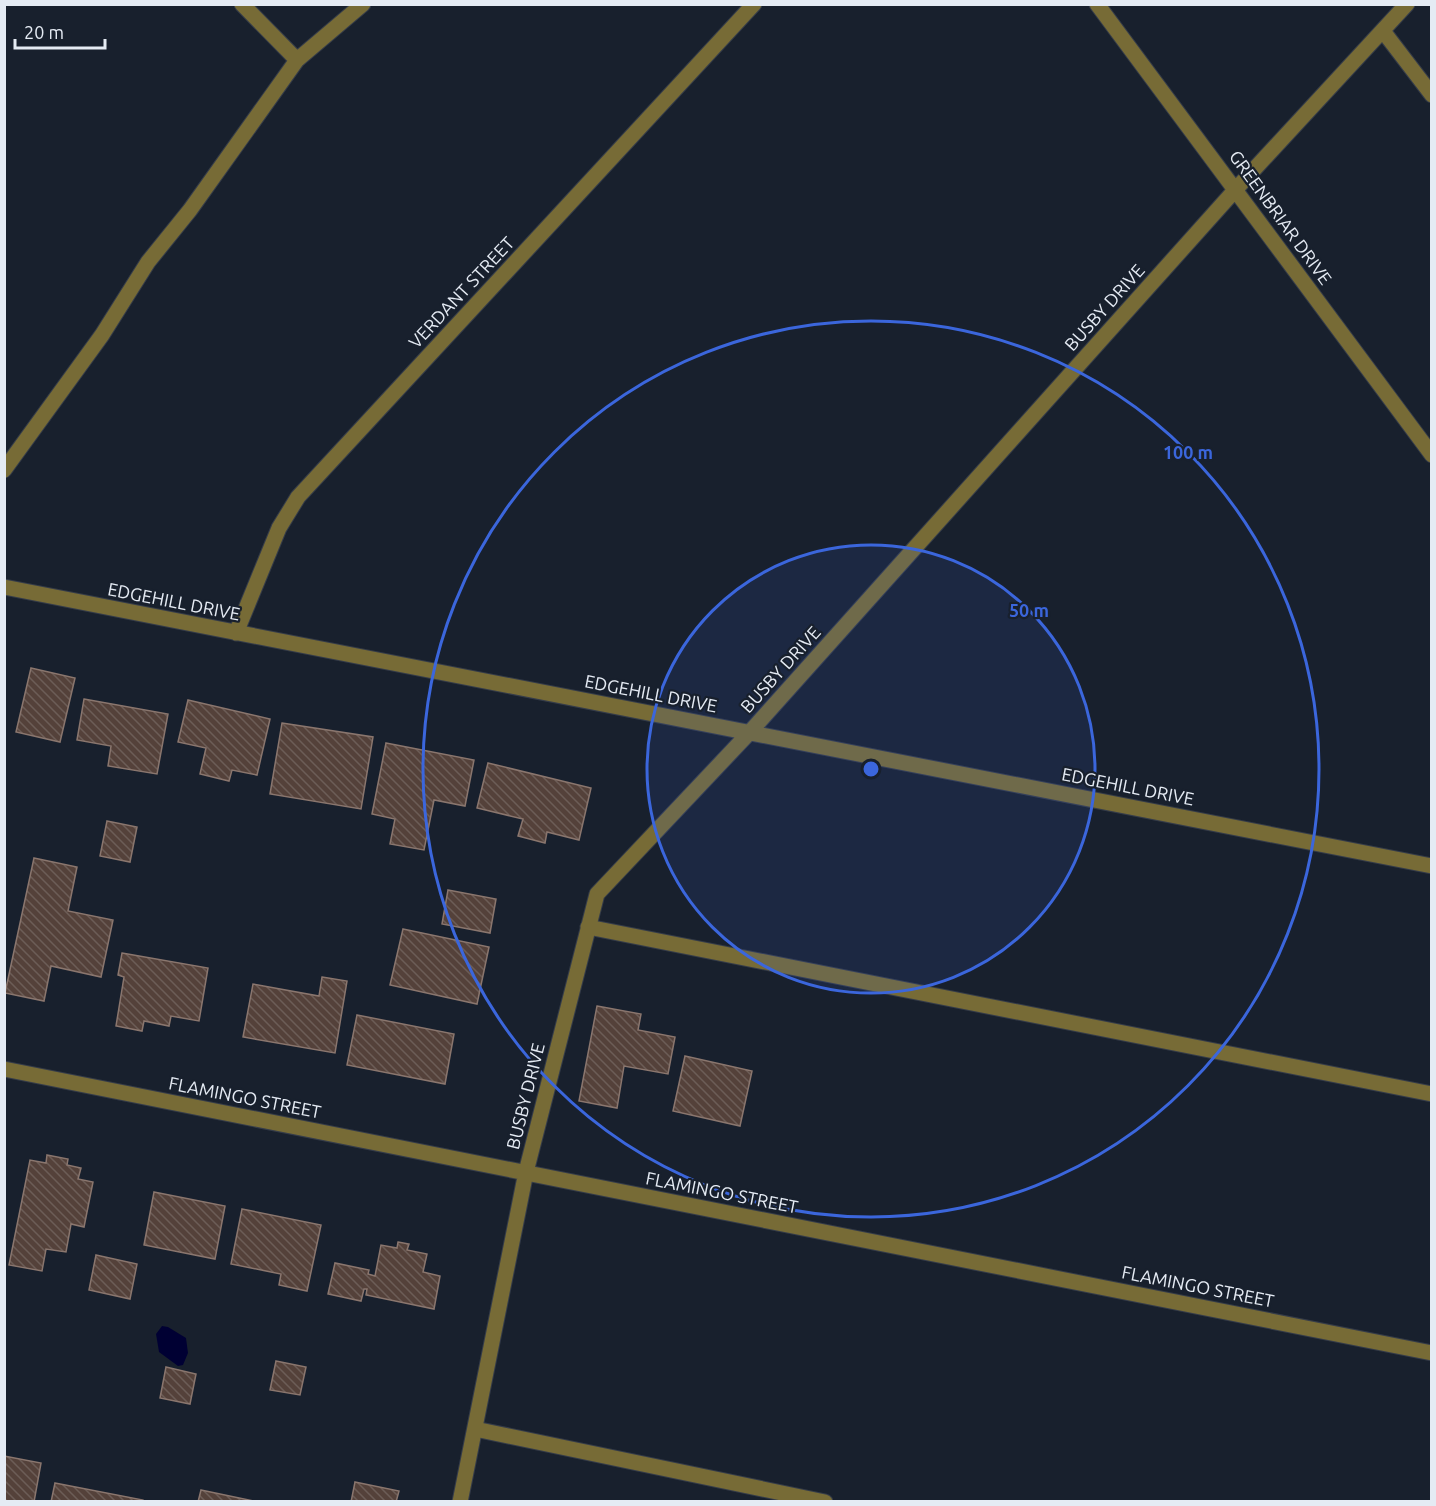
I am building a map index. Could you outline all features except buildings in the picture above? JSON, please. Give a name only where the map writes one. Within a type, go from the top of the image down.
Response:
[{"type":"street","points":[[242,4],[297,60]]},
{"type":"street","points":[[4,470],[102,335],[148,262],[190,210],[297,60],[363,4]]},
{"type":"street","name":"VERDANT STREET","points":[[236,633],[279,528],[298,497],[754,4]]},
{"type":"street","name":"GREENBRIAR DRIVE","points":[[1097,4],[1431,455]]},
{"type":"street","name":"BUSBY DRIVE","points":[[460,1502],[526,1172],[597,894],[750,732],[1236,189],[1407,4]]},
{"type":"street","points":[[1383,31],[1431,95]]},
{"type":"street","name":"EDGEHILL DRIVE","points":[[4,587],[1431,866]]},
{"type":"street","points":[[588,927],[1431,1094]]},
{"type":"street","name":"FLAMINGO STREET","points":[[4,1069],[1431,1353]]},
{"type":"street","points":[[475,1429],[825,1502]]},
{"type":"shaded area","points":[[162,1326],[186,1338],[188,1353],[183,1365],[178,1366],[159,1352],[156,1334]]}]
